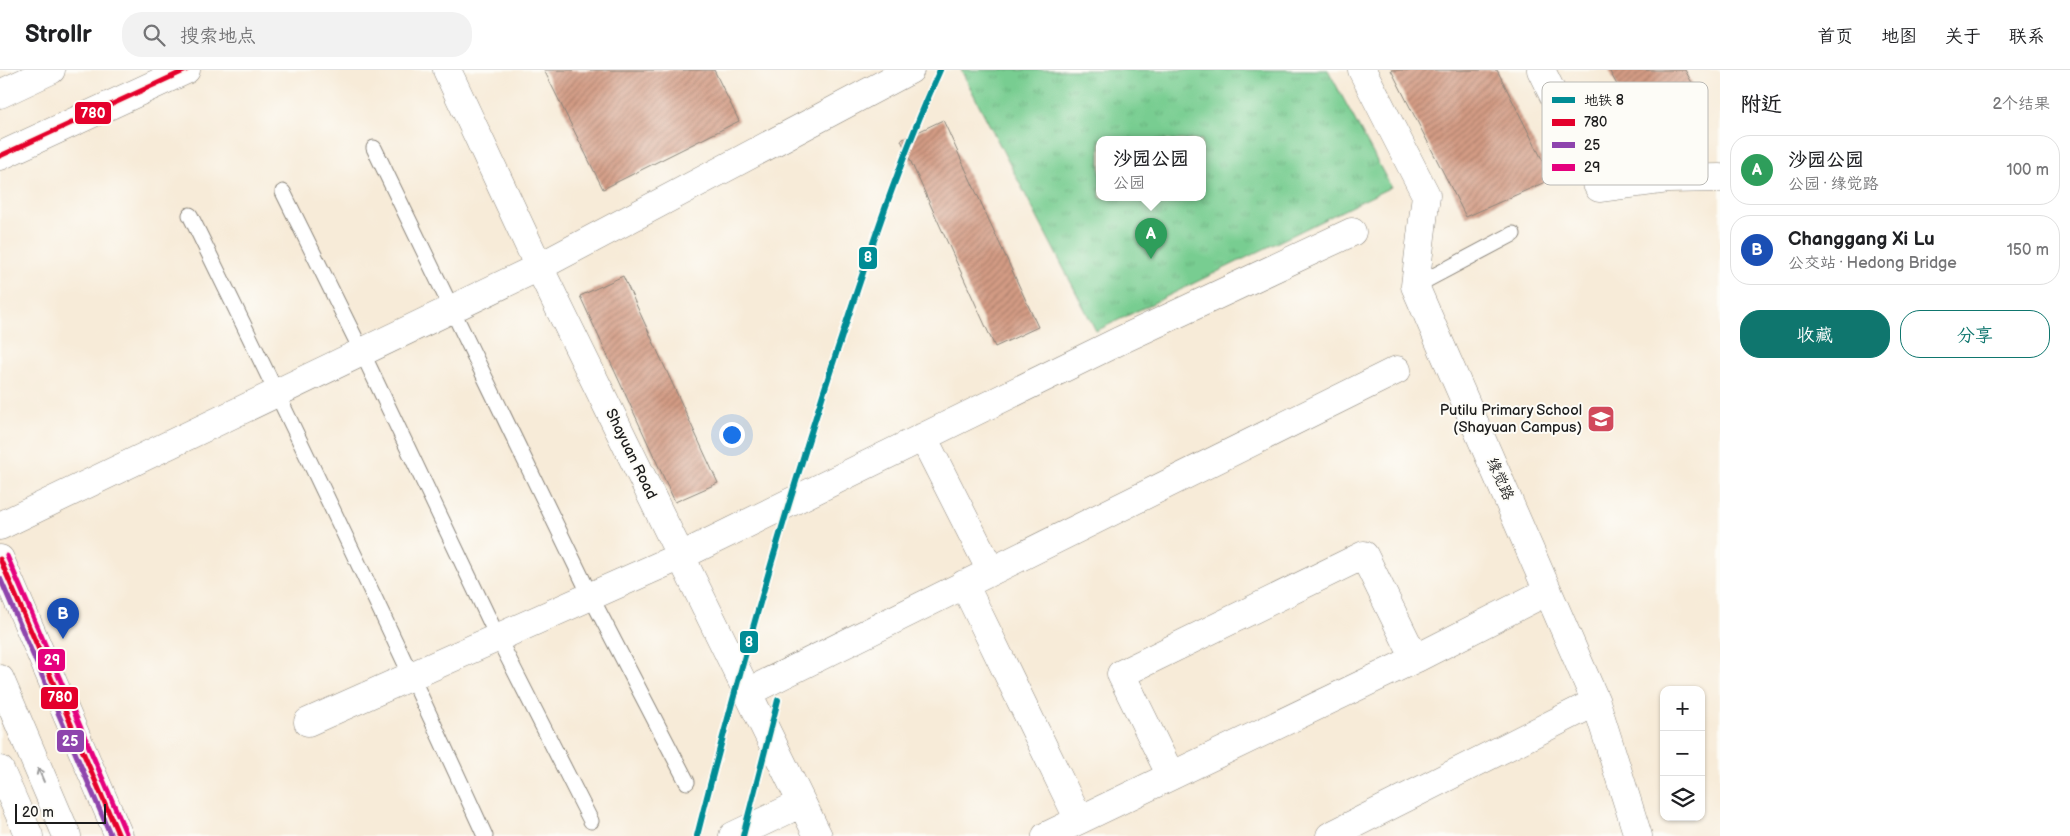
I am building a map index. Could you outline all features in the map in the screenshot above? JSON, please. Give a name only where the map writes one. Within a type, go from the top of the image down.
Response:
[{"type":"street","points":[[0,156],[186,70]]},
{"type":"street","name":"Shayuan Road","points":[[447,70],[539,267],[818,836]]},
{"type":"street","points":[[0,526],[539,267],[910,70]]},
{"type":"street","points":[[1362,70],[1426,195],[1415,286]]},
{"type":"street","points":[[1541,70],[1547,82]]},
{"type":"street","points":[[0,94],[45,72]]},
{"type":"street","points":[[1598,185],[1599,188],[1622,185]]},
{"type":"street","points":[[308,722],[680,556],[1128,337],[1352,232]]},
{"type":"street","name":"缘觉路","points":[[1415,286],[1596,702],[1638,836]]},
{"type":"street","points":[[748,692],[1396,370]]},
{"type":"street","points":[[923,437],[991,571]]},
{"type":"street","points":[[1171,776],[1121,674],[1364,555],[1415,659]]},
{"type":"street","points":[[0,559],[119,836]]},
{"type":"street","points":[[964,584],[1079,820]]},
{"type":"street","points":[[1046,836],[1415,659],[1548,591]]},
{"type":"street","points":[[0,679],[67,836]]},
{"type":"street","points":[[1330,836],[1596,702]]},
{"type":"street","points":[[0,770],[29,836]]},
{"type":"street","points":[[733,836],[802,802]]},
{"type":"lane","points":[[374,148],[453,308],[590,595],[687,782]]},
{"type":"lane","points":[[283,192],[362,352],[498,638],[591,821]]},
{"type":"lane","points":[[190,215],[277,392],[412,676],[485,836]]},
{"type":"lane","points":[[1415,286],[1513,234]]},
{"type":"green space","points":[[961,70],[1328,70],[1391,187],[1096,331]]},
{"type":"building","points":[[544,70],[714,70],[739,121],[603,189]]},
{"type":"building","points":[[1391,70],[1497,70],[1542,159],[1542,183],[1466,217]]},
{"type":"building","points":[[1609,70],[1685,70],[1692,82],[1615,82]]},
{"type":"building","points":[[943,120],[1038,327],[995,347],[901,140]]},
{"type":"building","points":[[623,276],[718,483],[675,502],[580,296]]},
{"type":"metro line","name":"8","points":[[697,836],[761,600],[813,424],[882,216],[924,106],[940,70]]},
{"type":"metro line","name":"8","points":[[743,836],[778,700]]},
{"type":"transit line","name":"780","points":[[0,156],[186,70]]},
{"type":"transit line","name":"29","points":[[7,556],[126,833]]},
{"type":"transit line","name":"780","points":[[0,559],[119,836]]},
{"type":"transit line","name":"25","points":[[0,578],[111,836]]},
{"type":"place","name":"沙园公园","points":[[1151,259]]},
{"type":"place","name":"Putilu Primary School (Shayuan Campus)","points":[[1601,419]]},
{"type":"place","name":"Changgang Xi Lu","points":[[63,639]]}]
